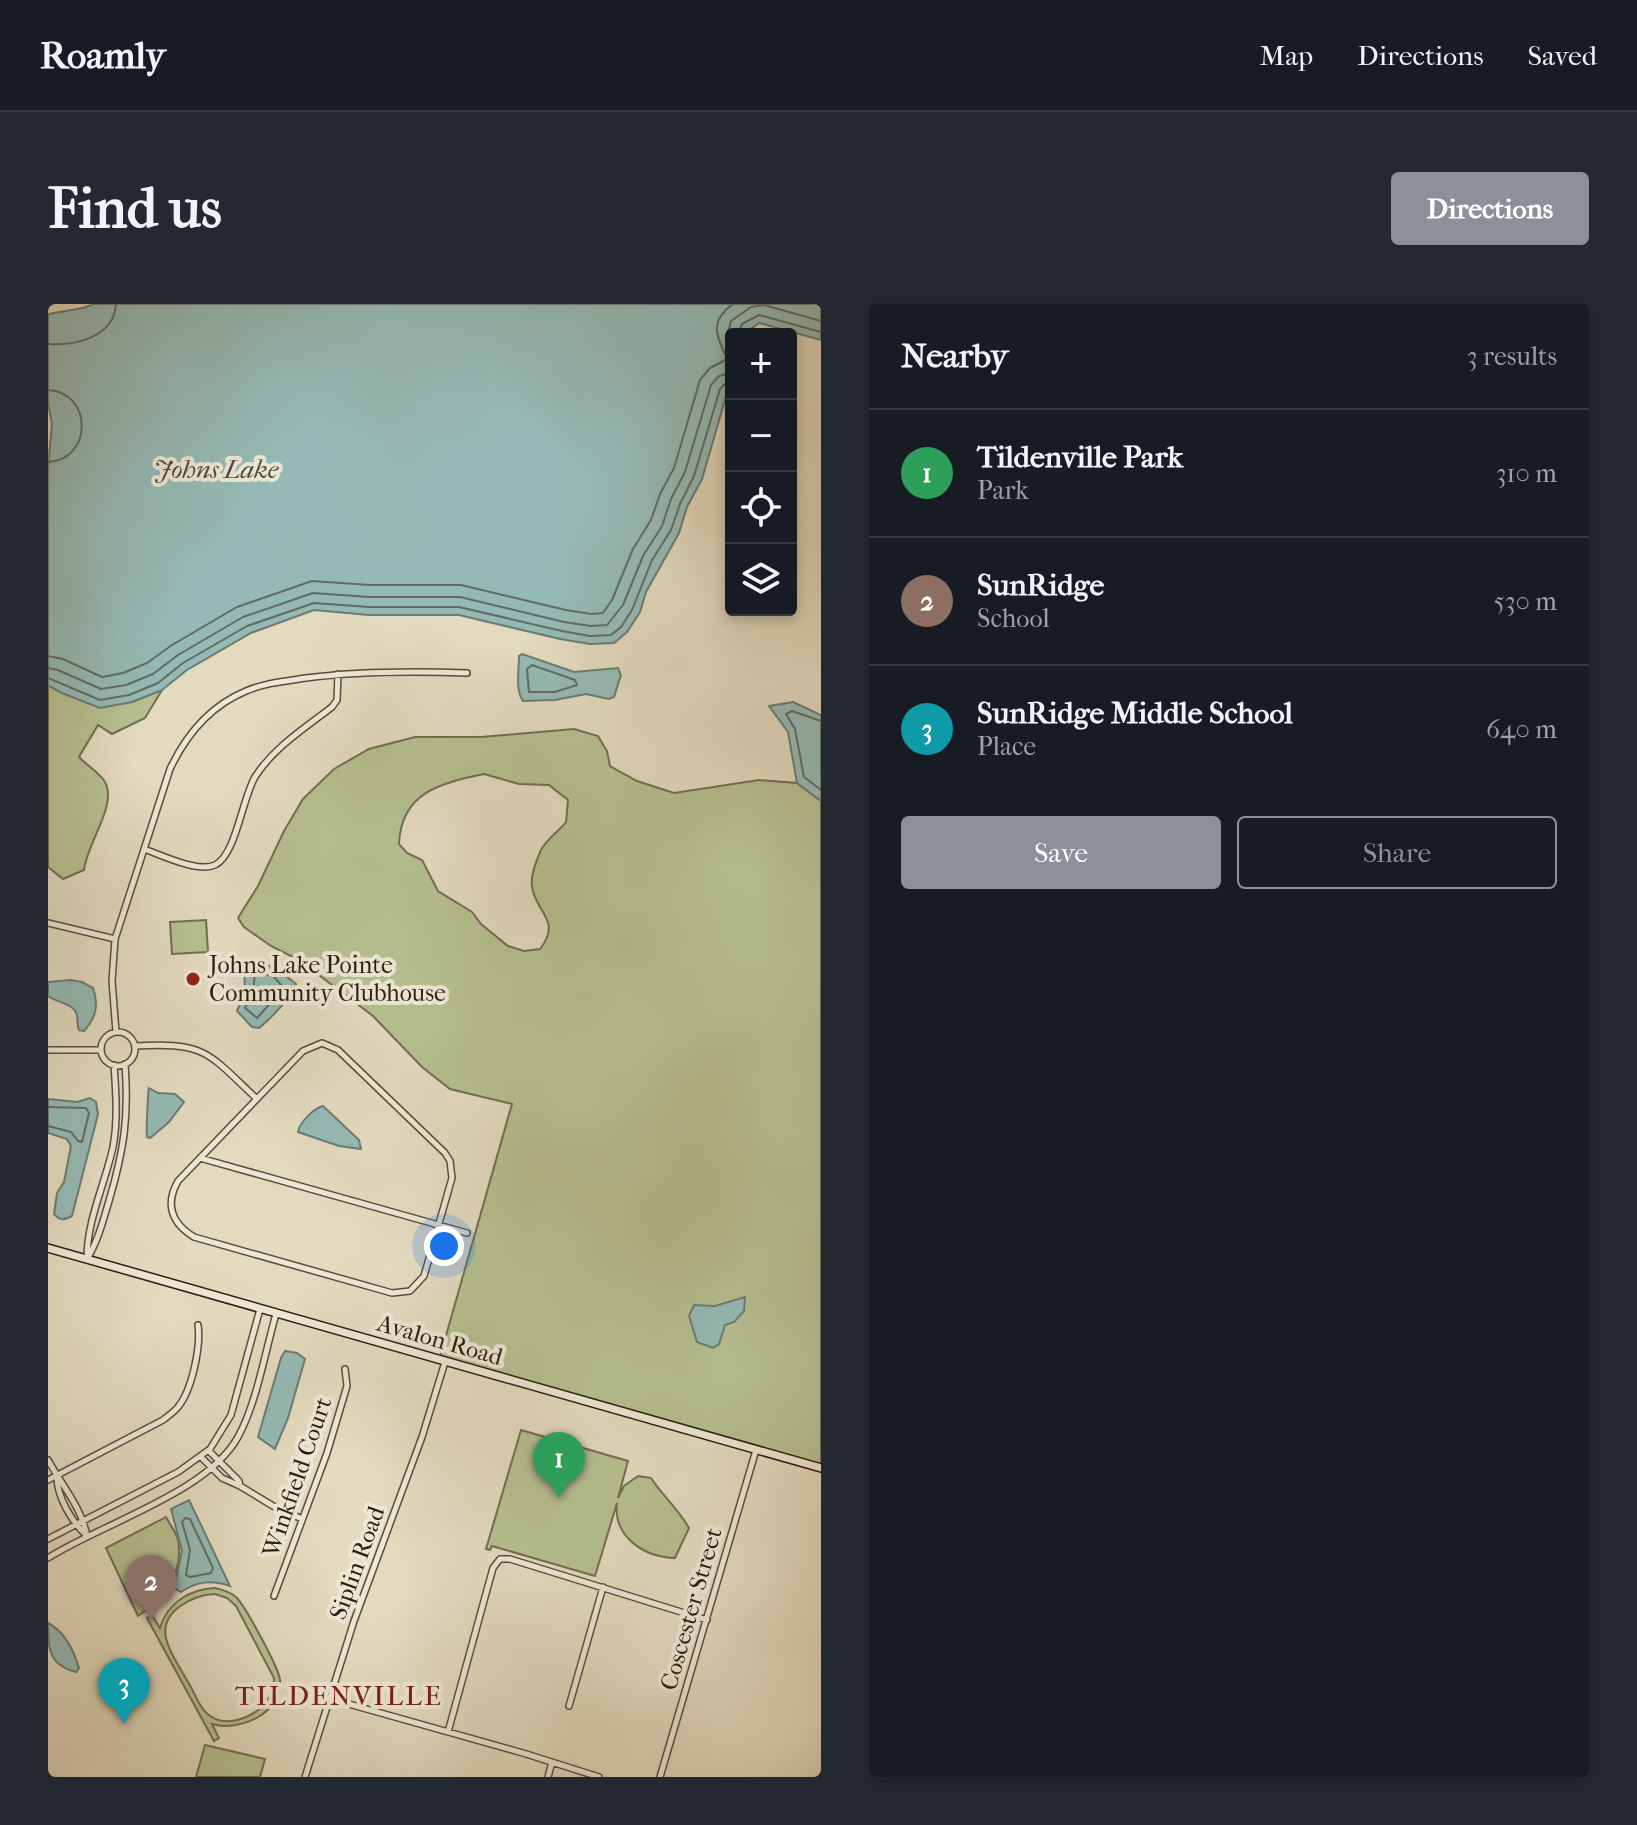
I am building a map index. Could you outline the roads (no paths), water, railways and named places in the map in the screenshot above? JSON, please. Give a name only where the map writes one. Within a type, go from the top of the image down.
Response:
[{"type":"main road","name":"Avalon Road","points":[[48,1248],[821,1468]]},
{"type":"street","points":[[116,1032],[112,981],[115,939],[170,769],[197,726],[221,705],[247,690],[281,681],[397,670],[467,673]]},
{"type":"street","points":[[144,849],[197,867],[217,864],[229,849],[246,795],[255,778],[281,746],[332,707],[337,700],[338,674]]},
{"type":"street","points":[[48,923],[115,939]]},
{"type":"street","points":[[116,1032],[129,1035],[135,1046],[134,1054],[125,1064],[107,1062],[101,1050],[104,1039],[116,1032]]},
{"type":"street","points":[[322,1043],[338,1050],[450,1161],[452,1178],[424,1276],[418,1285],[402,1293],[392,1293],[194,1237],[176,1224],[172,1214],[172,1191],[200,1158],[303,1051],[322,1043]]},
{"type":"street","points":[[135,1046],[173,1044],[198,1049],[219,1063],[257,1099]]},
{"type":"street","points":[[48,1050],[101,1050]]},
{"type":"street","points":[[87,1259],[97,1243],[127,1129],[125,1064]]},
{"type":"street","points":[[87,1259],[87,1240],[108,1168],[117,1108],[114,1065]]},
{"type":"street","points":[[200,1158],[467,1233]]},
{"type":"street","points":[[108,1168],[118,1171]]},
{"type":"street","points":[[48,1539],[178,1472],[208,1450],[231,1415],[260,1309]]},
{"type":"street","points":[[48,1558],[191,1483],[218,1463],[236,1440],[247,1418],[276,1314]]},
{"type":"street","points":[[48,1480],[163,1420],[178,1408],[186,1392],[200,1342],[198,1325]]},
{"type":"street","name":"Siplin Road","points":[[305,1777],[354,1621],[422,1437],[445,1362]]},
{"type":"street","name":"Winkfield Court","points":[[274,1596],[327,1453],[347,1386],[345,1369]]},
{"type":"street","points":[[208,1450],[239,1481],[240,1486]]},
{"type":"street","name":"Coscester Street","points":[[660,1777],[756,1450]]},
{"type":"street","points":[[201,1457],[226,1480],[302,1519]]},
{"type":"street","points":[[48,1460],[73,1499],[84,1521],[87,1536]]},
{"type":"street","points":[[57,1476],[57,1487],[75,1525],[87,1536]]},
{"type":"street","points":[[65,1503],[73,1499]]},
{"type":"street","points":[[448,1732],[493,1568],[500,1559],[510,1559],[707,1620]]},
{"type":"street","points":[[569,1706],[603,1587]]},
{"type":"street","points":[[331,1699],[599,1777]]},
{"type":"street","points":[[548,1777],[552,1762]]},
{"type":"water","name":"Johns Lake","points":[[94,304],[821,304],[821,340],[797,333],[797,328],[777,328],[759,323],[752,328],[725,328],[725,400],[702,479],[687,507],[679,533],[646,592],[640,612],[627,632],[614,643],[590,644],[560,639],[459,615],[369,615],[314,610],[251,633],[187,670],[162,690],[132,702],[100,708],[48,685],[48,468],[52,424],[48,403],[48,314]]},
{"type":"water","points":[[522,654],[574,672],[618,668],[621,675],[614,697],[609,699],[586,694],[555,700],[523,701],[518,680],[519,656]]},
{"type":"water","points":[[793,702],[821,715],[821,801],[797,783],[788,732],[769,706]]},
{"type":"water","points":[[247,960],[276,968],[296,984],[286,1001],[259,1028],[252,1027],[237,1011],[245,991],[244,965]]},
{"type":"water","points":[[71,980],[93,988],[95,994],[95,1011],[84,1031],[79,1030],[73,1008],[48,996],[48,982]]},
{"type":"water","points":[[149,1088],[158,1093],[175,1094],[184,1102],[169,1122],[150,1138],[147,1137]]},
{"type":"water","points":[[90,1098],[96,1102],[98,1114],[72,1216],[60,1219],[54,1214],[57,1193],[64,1182],[71,1146],[67,1139],[48,1133],[48,1099],[77,1102]]},
{"type":"water","points":[[323,1106],[359,1140],[361,1149],[339,1146],[298,1132],[308,1116]]},
{"type":"water","points":[[745,1297],[744,1311],[734,1322],[725,1325],[719,1344],[713,1348],[697,1342],[689,1316],[694,1305],[715,1306]]},
{"type":"water","points":[[285,1351],[297,1353],[305,1359],[288,1418],[275,1449],[258,1437]]},
{"type":"water","points":[[189,1500],[230,1586],[211,1582],[181,1592],[174,1588],[182,1551],[171,1509]]},
{"type":"water","points":[[48,1623],[68,1642],[79,1668],[76,1672],[55,1660],[49,1647]]},
{"type":"place","name":"Johns Lake Pointe Community Clubhouse","points":[[193,979]]},
{"type":"place","name":"Tildenville Park","points":[[559,1498]]},
{"type":"place","name":"SunRidge","points":[[151,1621]]},
{"type":"place","name":"SunRidge Middle School","points":[[124,1724]]},
{"type":"district","name":"TILDENVILLE","points":[[339,1695]]}]
